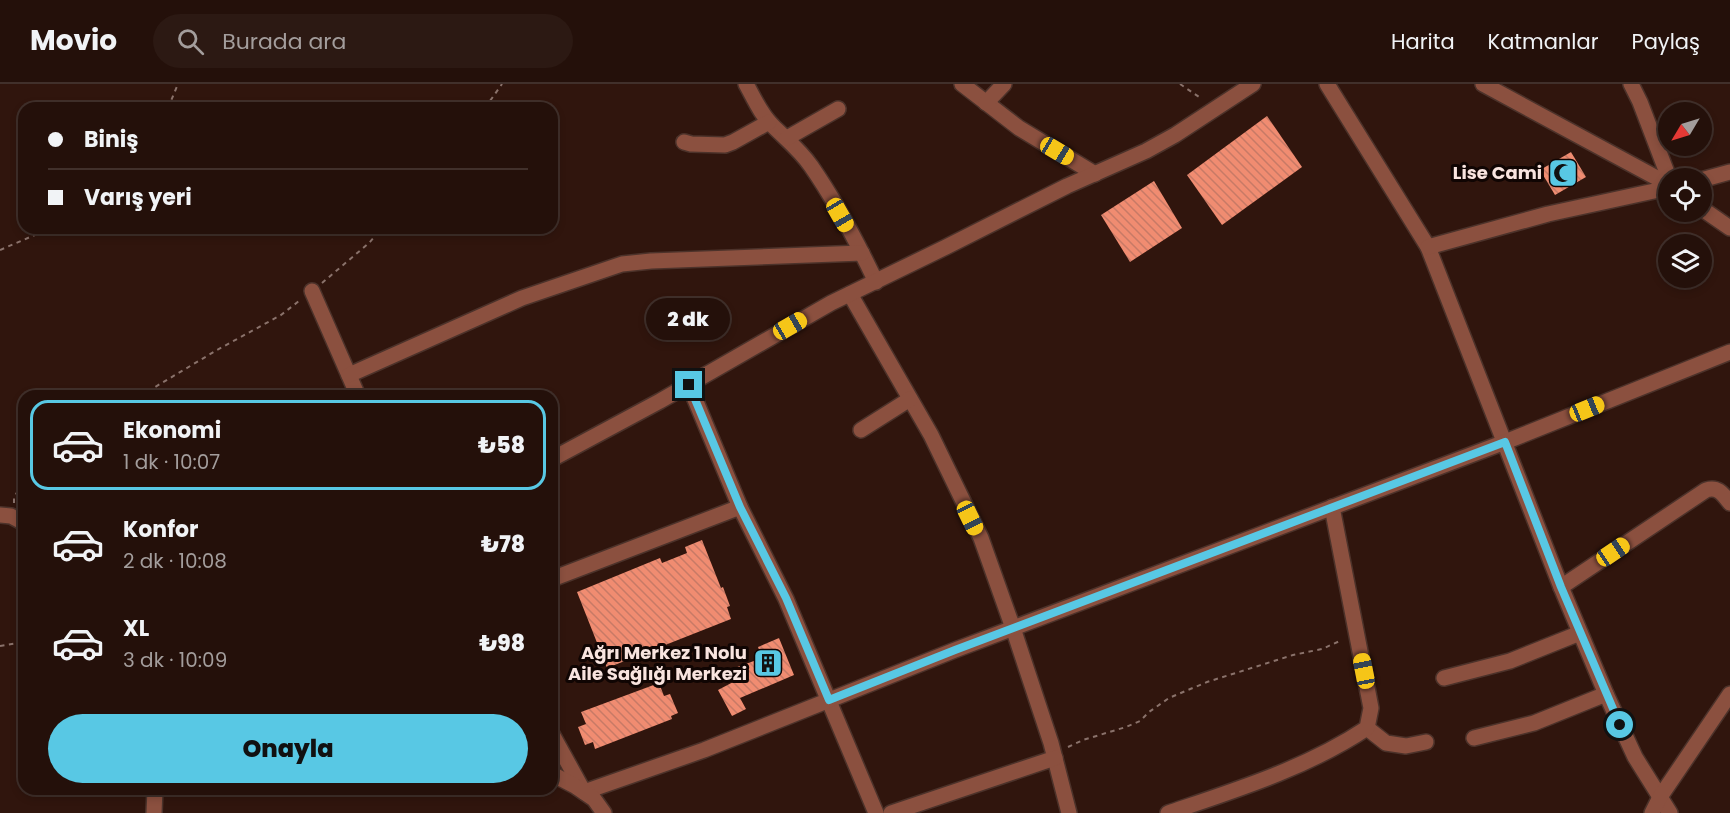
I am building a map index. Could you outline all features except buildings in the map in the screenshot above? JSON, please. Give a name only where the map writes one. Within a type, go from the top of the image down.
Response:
[{"type":"street","points":[[746,84],[769,122],[799,150],[811,165],[862,253],[876,282]]},
{"type":"street","points":[[962,84],[1019,128],[1095,174]]},
{"type":"street","points":[[986,103],[1004,84]]},
{"type":"street","points":[[558,456],[689,385],[821,309],[1067,186],[1146,151],[1217,109],[1253,84]]},
{"type":"street","points":[[1327,84],[1428,247],[1561,587],[1606,694],[1635,757],[1670,813]]},
{"type":"street","points":[[1483,84],[1658,180]]},
{"type":"street","points":[[1631,84],[1666,168]]},
{"type":"street","points":[[787,138],[838,109]]},
{"type":"street","points":[[684,141],[691,144],[725,145],[769,122]]},
{"type":"street","points":[[1712,177],[1730,172]]},
{"type":"street","points":[[1428,247],[1548,214],[1658,188]]},
{"type":"street","points":[[1712,216],[1730,228]]},
{"type":"street","points":[[349,375],[522,298],[622,264],[862,253]]},
{"type":"street","points":[[312,291],[355,390]]},
{"type":"street","points":[[850,294],[931,435],[981,538],[1055,755],[1069,813]]},
{"type":"street","points":[[584,792],[704,750],[1013,628],[1505,442],[1730,352]]},
{"type":"street","points":[[689,385],[740,507],[786,598],[876,813]]},
{"type":"street","points":[[861,430],[910,399]]},
{"type":"street","points":[[1561,587],[1706,490],[1713,488],[1718,490],[1730,503]]},
{"type":"street","points":[[558,577],[740,507]]},
{"type":"street","points":[[1168,813],[1262,781],[1347,741],[1367,728],[1371,708],[1332,507]]},
{"type":"street","points":[[1444,678],[1510,661],[1580,633]]},
{"type":"street","points":[[1474,738],[1534,723],[1606,694]]},
{"type":"street","points":[[1652,813],[1730,694]]},
{"type":"street","points":[[1367,728],[1386,743],[1406,746],[1426,742]]},
{"type":"street","points":[[558,745],[584,792]]},
{"type":"street","points":[[891,813],[1055,755]]},
{"type":"street","points":[[558,777],[594,798],[604,813]]},
{"type":"street","points":[[154,813],[155,795]]},
{"type":"path","points":[[170,102],[178,84]]},
{"type":"path","points":[[489,102],[502,84]]},
{"type":"path","points":[[1179,84],[1217,109]]},
{"type":"path","points":[[0,250],[37,234]]},
{"type":"path","points":[[150,390],[237,338],[281,315],[369,243],[377,234]]},
{"type":"path","points":[[12,518],[14,498],[18,490]]},
{"type":"path","points":[[1055,755],[1083,740],[1140,721],[1169,698],[1187,689],[1293,654],[1322,649],[1356,634]]},
{"type":"path","points":[[0,646],[18,643]]},
{"type":"place","name":"Lise Cami","points":[[1563,173]]},
{"type":"place","name":"Ağrı Merkez 1 Nolu Aile Sağlığı Merkezi","points":[[768,663]]},
{"type":"route","points":[[689,385],[740,507],[786,598],[829,700],[1505,442],[1561,587],[1620,725]]}]
